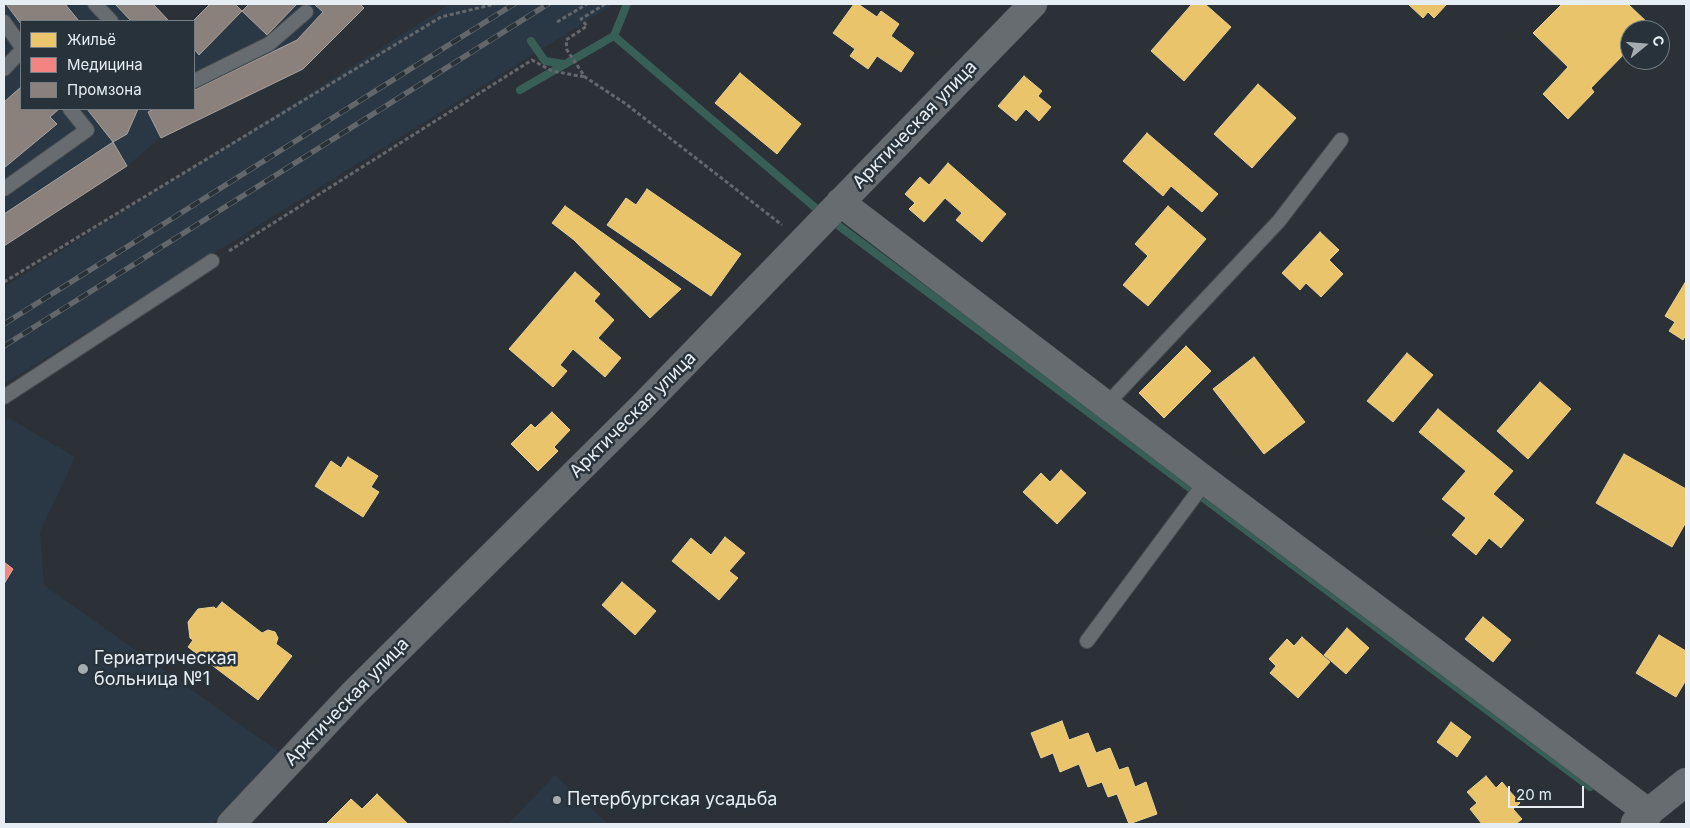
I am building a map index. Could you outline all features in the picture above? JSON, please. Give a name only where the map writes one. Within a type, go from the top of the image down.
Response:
[{"type":"street","name":"Арктическая улица","points":[[231,824],[352,695],[643,406],[1033,4]]},
{"type":"street","points":[[840,202],[1107,404],[1641,819],[1686,782]]},
{"type":"lane","points":[[95,4],[110,20]]},
{"type":"lane","points":[[195,81],[269,44],[306,12]]},
{"type":"lane","points":[[4,22],[20,45]]},
{"type":"lane","points":[[4,69],[20,53]]},
{"type":"lane","points":[[4,189],[86,130],[71,110]]},
{"type":"lane","points":[[1107,404],[1279,221],[1341,140]]},
{"type":"lane","points":[[4,397],[212,261]]},
{"type":"lane","points":[[1086,641],[1206,481]]},
{"type":"path","points":[[4,282],[441,17],[495,4]]},
{"type":"path","points":[[557,22],[587,4]]},
{"type":"path","points":[[605,4],[581,19],[587,26],[566,40],[567,50],[585,77],[626,104],[803,241]]},
{"type":"path","points":[[212,261],[532,60],[552,71],[585,77]]},
{"type":"shaded area","points":[[4,4],[153,4],[168,20],[20,20],[20,110],[195,110],[194,20],[210,4],[235,4],[242,11],[249,4],[360,4],[364,8],[303,69],[161,138],[127,166],[4,246]]},
{"type":"shaded area","points":[[450,4],[614,4],[4,384],[4,287]]},
{"type":"shaded area","name":"Гериатрическая больница №1","points":[[9,418],[75,457],[40,532],[44,585],[279,752],[212,824],[10,824],[4,821],[4,421]]},
{"type":"shaded area","name":"Петербургская усадьба","points":[[555,775],[608,824],[508,824]]},
{"type":"building: Жильё","points":[[854,4],[858,4],[877,17],[881,11],[899,24],[891,36],[914,53],[901,72],[877,56],[868,69],[850,56],[855,49],[833,33]]},
{"type":"building: Жильё","points":[[1192,4],[1205,4],[1231,27],[1184,81],[1151,51]]},
{"type":"building: Жильё","points":[[1408,4],[1447,4],[1434,18],[1428,12],[1423,18]]},
{"type":"building: Жильё","points":[[1562,4],[1628,4],[1645,20],[1620,20],[1620,58],[1591,88],[1594,92],[1568,119],[1543,94],[1568,67],[1533,33]]},
{"type":"building: Жильё","points":[[740,73],[801,124],[777,154],[715,103]]},
{"type":"building: Жильё","points":[[1024,76],[1042,91],[1038,96],[1051,107],[1039,121],[1026,109],[1016,121],[998,106]]},
{"type":"building: Жильё","points":[[1258,84],[1296,118],[1252,168],[1214,134]]},
{"type":"building: Жильё","points":[[1147,133],[1218,194],[1202,212],[1171,186],[1163,196],[1123,161]]},
{"type":"building: Жильё","points":[[948,163],[1006,214],[982,242],[956,220],[962,213],[945,198],[924,222],[909,209],[915,203],[905,194],[920,177],[929,185]]},
{"type":"building: Жильё","points":[[647,189],[741,254],[711,296],[607,225],[626,198],[636,205]]},
{"type":"building: Жильё","points":[[565,206],[681,289],[650,318],[574,240],[552,223]]},
{"type":"building: Жильё","points":[[1168,206],[1206,239],[1148,306],[1123,285],[1148,256],[1135,244]]},
{"type":"building: Жильё","points":[[1320,232],[1339,250],[1329,260],[1343,274],[1321,297],[1306,283],[1300,290],[1282,273]]},
{"type":"building: Жильё","points":[[575,272],[600,294],[594,301],[614,320],[598,338],[621,358],[605,377],[573,349],[560,365],[567,371],[553,387],[509,349]]},
{"type":"building: Жильё","points":[[1686,281],[1686,335],[1683,340],[1669,331],[1675,322],[1665,316]]},
{"type":"building: Жильё","points":[[1186,346],[1211,371],[1164,418],[1139,393]]},
{"type":"building: Жильё","points":[[1407,353],[1433,375],[1393,422],[1367,401]]},
{"type":"building: Жильё","points":[[1254,357],[1305,422],[1264,454],[1213,389]]},
{"type":"building: Жильё","points":[[1540,382],[1571,409],[1528,459],[1497,431]]},
{"type":"building: Жильё","points":[[1438,409],[1513,471],[1493,494],[1524,520],[1501,548],[1489,538],[1476,555],[1452,535],[1466,518],[1442,499],[1466,471],[1419,432]]},
{"type":"building: Жильё","points":[[552,412],[570,430],[554,447],[558,451],[538,471],[511,444],[531,424],[535,428]]},
{"type":"building: Жильё","points":[[1624,454],[1686,489],[1686,522],[1672,547],[1596,503]]},
{"type":"building: Жильё","points":[[348,457],[378,476],[371,487],[379,492],[363,517],[315,486],[331,461],[341,468]]},
{"type":"building: Жильё","points":[[1061,470],[1086,493],[1057,524],[1023,492],[1041,473],[1050,482]]},
{"type":"building: Жильё","points":[[725,537],[745,553],[729,571],[738,578],[719,600],[672,561],[691,538],[711,555]]},
{"type":"building: Жильё","points":[[622,582],[656,611],[635,635],[602,605]]},
{"type":"building: Жильё","points":[[222,602],[262,633],[268,630],[275,632],[278,638],[276,644],[292,656],[258,700],[188,647],[193,640],[190,638],[188,622],[198,609],[214,607],[216,609]]},
{"type":"building: Жильё","points":[[1483,617],[1511,640],[1493,662],[1465,639]]},
{"type":"building: Жильё","points":[[1347,628],[1369,648],[1346,674],[1324,655]]},
{"type":"building: Жильё","points":[[1659,635],[1686,651],[1686,680],[1676,697],[1636,673]]},
{"type":"building: Жильё","points":[[1302,637],[1330,662],[1298,698],[1270,673],[1276,666],[1269,659],[1287,639],[1294,646]]},
{"type":"building: Жильё","points":[[1062,721],[1069,740],[1088,733],[1096,753],[1110,748],[1119,770],[1128,767],[1135,787],[1146,782],[1157,814],[1129,824],[1117,794],[1108,797],[1102,782],[1088,787],[1079,764],[1060,772],[1053,753],[1041,758],[1031,733]]},
{"type":"building: Жильё","points":[[1451,722],[1471,737],[1457,757],[1437,742]]},
{"type":"building: Жильё","points":[[1486,776],[1496,788],[1502,782],[1520,803],[1513,809],[1522,819],[1516,824],[1482,824],[1470,809],[1477,803],[1467,792]]},
{"type":"building: Жильё","points":[[377,794],[408,824],[326,824],[351,799],[362,809]]},
{"type":"building: Медицина","points":[[4,562],[13,569],[4,584]]},
{"type":"building: Промзона","points":[[6,4],[65,4],[78,20],[20,20],[20,23]]},
{"type":"building: Промзона","points":[[115,4],[153,4],[168,20],[130,20]]},
{"type":"building: Промзона","points":[[210,4],[235,4],[242,11],[199,55],[195,50],[194,20]]},
{"type":"building: Промзона","points":[[249,4],[297,4],[267,35],[242,11]]},
{"type":"building: Промзона","points":[[314,4],[360,4],[364,8],[303,69],[161,138],[148,112],[152,110],[195,110],[195,90],[297,40],[323,12]]},
{"type":"building: Промзона","points":[[20,88],[20,110],[58,110],[50,117],[57,124],[4,168],[4,102]]},
{"type":"building: Промзона","points":[[88,110],[138,110],[127,134],[113,142]]},
{"type":"building: Промзона","points":[[113,142],[127,166],[4,246],[4,214]]},
{"type":"waterway","points":[[520,90],[614,36],[627,4]]},
{"type":"waterway","points":[[614,36],[818,210]]},
{"type":"waterway","points":[[531,41],[545,61],[564,64]]},
{"type":"waterway","points":[[839,226],[1590,787]]},
{"type":"railway","points":[[4,324],[514,4]]},
{"type":"railway","points":[[4,346],[548,4]]},
{"type":"place","name":"Гериатрическая больница №1","points":[[83,669]]},
{"type":"place","name":"Петербургская усадьба","points":[[557,800]]}]
